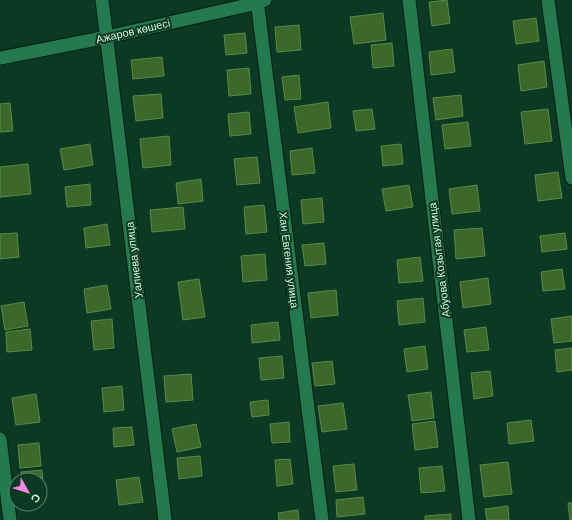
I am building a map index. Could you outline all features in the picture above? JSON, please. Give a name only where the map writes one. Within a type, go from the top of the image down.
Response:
[{"type":"street","name":"Уалиева улица","points":[[102,0],[165,520]]},
{"type":"street","name":"Абуова Козытая улица","points":[[408,0],[469,520]]},
{"type":"street","points":[[548,0],[572,178]]},
{"type":"street","name":"Ажаров көшесі","points":[[0,58],[107,38],[259,1]]},
{"type":"street","name":"Хан Евгения улица","points":[[259,1],[322,520]]},
{"type":"street","points":[[0,439],[10,520]]},
{"type":"building","points":[[447,0],[450,23],[432,26],[429,2]]},
{"type":"building","points":[[383,13],[386,40],[354,44],[350,17]]},
{"type":"building","points":[[536,18],[539,41],[516,44],[513,21]]},
{"type":"building","points":[[299,25],[301,50],[277,52],[275,27]]},
{"type":"building","points":[[245,33],[247,53],[226,55],[224,35]]},
{"type":"building","points":[[392,43],[394,66],[373,68],[371,45]]},
{"type":"building","points":[[452,49],[455,72],[431,75],[429,52]]},
{"type":"building","points":[[162,57],[164,76],[133,79],[131,60]]},
{"type":"building","points":[[544,61],[547,87],[521,91],[518,65]]},
{"type":"building","points":[[249,68],[251,94],[229,96],[227,70]]},
{"type":"building","points":[[299,75],[301,99],[285,100],[282,77]]},
{"type":"building","points":[[161,94],[163,118],[136,121],[133,96]]},
{"type":"building","points":[[461,95],[463,116],[436,120],[433,98]]},
{"type":"building","points":[[328,102],[331,128],[298,133],[294,107]]},
{"type":"building","points":[[10,103],[13,131],[0,132],[0,104]]},
{"type":"building","points":[[372,109],[375,129],[356,131],[353,111]]},
{"type":"building","points":[[548,109],[552,141],[525,144],[521,112]]},
{"type":"building","points":[[249,112],[251,134],[230,136],[228,114]]},
{"type":"building","points":[[468,122],[471,146],[445,149],[442,125]]},
{"type":"building","points":[[169,136],[171,165],[143,168],[140,139]]},
{"type":"building","points":[[90,144],[93,165],[64,170],[60,149]]},
{"type":"building","points":[[401,144],[403,164],[383,166],[381,146]]},
{"type":"building","points":[[312,148],[315,173],[292,175],[290,151]]},
{"type":"building","points":[[257,157],[260,183],[237,185],[234,159]]},
{"type":"building","points":[[28,164],[31,194],[0,197],[0,167]]},
{"type":"building","points":[[558,172],[562,198],[538,201],[535,175]]},
{"type":"building","points":[[201,179],[203,201],[178,204],[176,183]]},
{"type":"building","points":[[90,184],[91,205],[67,207],[65,187]]},
{"type":"building","points":[[409,185],[413,207],[386,211],[382,189]]},
{"type":"building","points":[[477,185],[480,211],[452,214],[449,189]]},
{"type":"building","points":[[322,198],[324,222],[303,224],[301,200]]},
{"type":"building","points":[[264,205],[267,232],[246,234],[244,207]]},
{"type":"building","points":[[183,207],[185,229],[152,232],[150,210]]},
{"type":"building","points":[[107,224],[110,245],[86,248],[84,228]]},
{"type":"building","points":[[482,228],[485,256],[456,259],[454,230]]},
{"type":"building","points":[[17,233],[19,257],[0,259],[0,234]]},
{"type":"building","points":[[565,233],[567,249],[542,252],[540,236]]},
{"type":"building","points":[[324,243],[326,264],[305,266],[302,245]]},
{"type":"building","points":[[265,254],[267,280],[243,282],[241,256]]},
{"type":"building","points":[[420,257],[423,281],[399,283],[397,260]]},
{"type":"building","points":[[562,269],[565,289],[543,291],[541,272]]},
{"type":"building","points":[[488,278],[491,304],[463,308],[460,282]]},
{"type":"building","points":[[199,279],[205,317],[183,320],[178,282]]},
{"type":"building","points":[[107,285],[111,309],[87,313],[84,289]]},
{"type":"building","points":[[336,290],[338,315],[311,318],[308,293]]},
{"type":"building","points":[[423,298],[425,322],[399,325],[397,301]]},
{"type":"building","points":[[24,302],[28,326],[5,330],[1,306]]},
{"type":"building","points":[[572,316],[572,341],[554,343],[551,319]]},
{"type":"building","points":[[112,319],[114,348],[94,350],[91,321]]},
{"type":"building","points":[[278,322],[280,340],[252,343],[251,325]]},
{"type":"building","points":[[486,327],[489,350],[467,352],[464,330]]},
{"type":"building","points":[[30,329],[32,350],[7,352],[6,332]]},
{"type":"building","points":[[425,346],[428,369],[407,372],[404,349]]},
{"type":"building","points":[[572,348],[572,370],[557,372],[555,350]]},
{"type":"building","points":[[282,356],[284,378],[261,380],[259,358]]},
{"type":"building","points":[[332,361],[335,384],[315,386],[312,363]]},
{"type":"building","points":[[490,371],[493,396],[474,399],[471,373]]},
{"type":"building","points":[[191,374],[193,400],[166,402],[164,376]]},
{"type":"building","points":[[122,386],[124,410],[104,412],[102,388]]},
{"type":"building","points":[[431,392],[434,418],[412,421],[408,395]]},
{"type":"building","points":[[36,394],[40,422],[16,425],[12,398]]},
{"type":"building","points":[[268,400],[269,415],[252,417],[250,402]]},
{"type":"building","points":[[343,403],[347,429],[322,432],[318,406]]},
{"type":"building","points":[[531,420],[534,441],[509,444],[507,423]]},
{"type":"building","points":[[435,421],[438,447],[415,450],[412,424]]},
{"type":"building","points":[[289,422],[290,442],[272,443],[270,424]]},
{"type":"building","points":[[196,424],[201,447],[177,452],[172,429]]},
{"type":"building","points":[[132,427],[134,445],[114,447],[113,428]]},
{"type":"building","points":[[39,443],[41,466],[20,468],[18,445]]},
{"type":"building","points":[[200,456],[202,476],[179,479],[177,458]]},
{"type":"building","points":[[290,459],[293,484],[277,486],[275,460]]},
{"type":"building","points":[[508,462],[512,494],[484,497],[480,465]]},
{"type":"building","points":[[354,464],[357,490],[336,492],[333,466]]},
{"type":"building","points":[[442,466],[445,491],[421,493],[419,468]]},
{"type":"building","points":[[42,470],[42,472],[21,472]]},
{"type":"building","points":[[139,477],[143,502],[119,505],[116,480]]},
{"type":"building","points":[[363,497],[365,514],[337,517],[336,500]]},
{"type":"building","points":[[568,503],[572,503],[572,520],[570,520]]},
{"type":"building","points":[[508,506],[509,520],[487,520],[485,509]]},
{"type":"building","points":[[298,510],[299,520],[279,520],[278,513]]},
{"type":"building","points":[[451,514],[451,520],[425,520],[425,516]]}]
